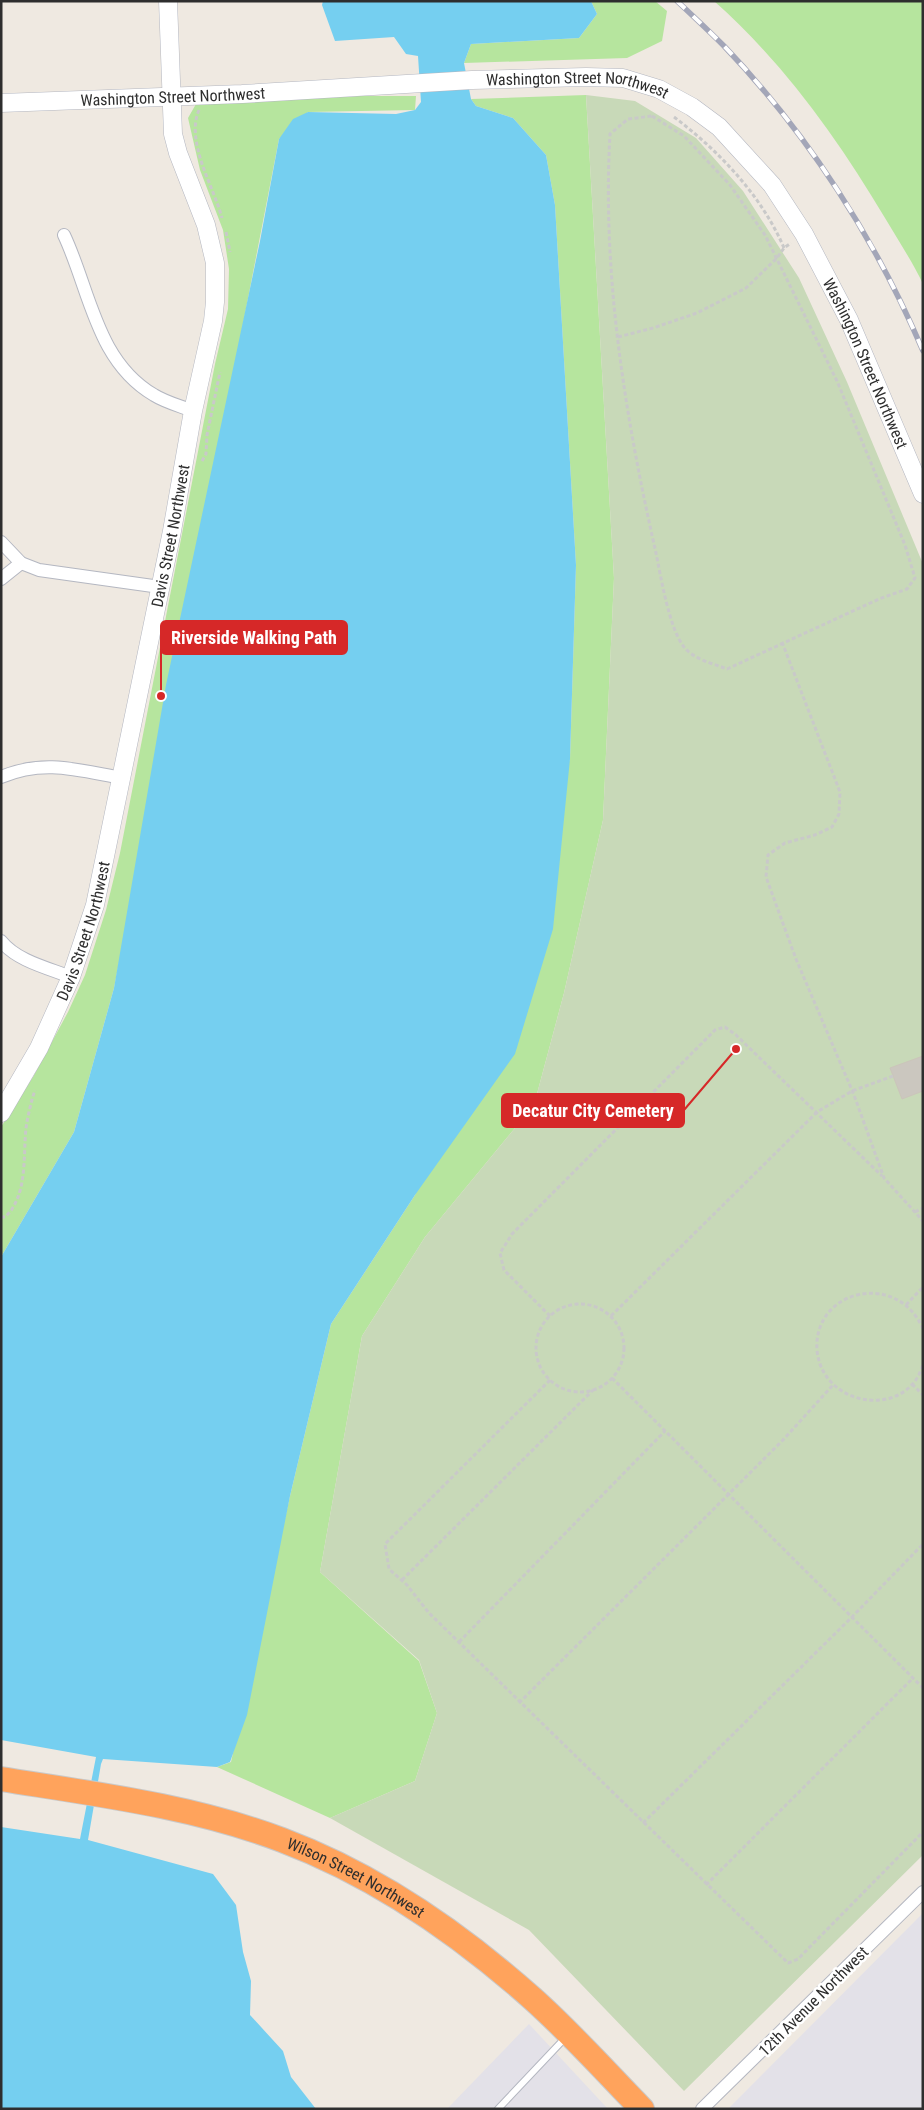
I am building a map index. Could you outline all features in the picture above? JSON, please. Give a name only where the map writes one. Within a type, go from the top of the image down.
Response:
[{"type":"highway","name":"Wilson Street Northwest","points":[[1,1779],[192,1813],[283,1840],[352,1871],[430,1918],[475,1951],[534,2000],[642,2109]]},
{"type":"street","name":"Davis Street Northwest","points":[[1,1113],[39,1048],[71,977],[95,905],[160,587],[215,302],[215,263],[206,225],[178,153],[174,134],[168,1]]},
{"type":"street","name":"Washington Street Northwest","points":[[1,103],[172,95],[242,94],[472,80],[586,77],[623,78],[659,89],[692,107],[719,127],[772,185],[804,234],[849,320],[923,494]]},
{"type":"street","points":[[64,235],[82,277],[92,314],[109,349],[131,378],[154,396],[193,411]]},
{"type":"street","points":[[1,542],[21,563],[39,570],[160,587]]},
{"type":"street","points":[[1,578],[21,563]]},
{"type":"street","points":[[1,777],[24,769],[48,766],[121,778]]},
{"type":"street","points":[[1,941],[19,957],[71,977]]},
{"type":"street","name":"12th Avenue Northwest","points":[[702,2109],[923,1892]]},
{"type":"lane","points":[[498,2109],[569,2034]]},
{"type":"path","points":[[669,114],[691,130],[721,157],[776,228],[784,248]]},
{"type":"path","points":[[652,116],[684,136],[730,185],[765,235],[837,381],[905,545],[916,578],[907,589],[879,599],[782,642],[727,669],[698,659],[683,646],[674,626],[666,600],[643,496],[623,389],[618,337],[612,280],[608,176],[610,134],[628,120],[652,116]]},
{"type":"path","points":[[618,337],[653,328],[697,313],[746,288],[777,258],[784,248],[804,234]]},
{"type":"path","points":[[782,642],[840,792],[839,814],[832,827],[816,835],[785,843],[768,855],[766,877],[796,959],[852,1091],[884,1178]]},
{"type":"path","points":[[550,1316],[504,1270],[500,1253],[512,1234],[715,1030],[724,1027],[736,1035],[817,1112],[884,1178],[923,1221]]},
{"type":"path","points":[[610,1316],[817,1112],[852,1091],[893,1076]]},
{"type":"path","points":[[915,1212],[923,1208]]},
{"type":"path","points":[[906,1305],[923,1288]]},
{"type":"path","points":[[923,1329],[918,1318],[906,1305],[891,1296],[874,1292],[856,1294],[839,1302],[827,1316],[819,1332],[817,1350],[822,1368],[833,1385],[846,1394],[863,1400],[881,1400],[897,1395],[912,1384],[923,1364]]},
{"type":"path","points":[[402,1580],[593,1390],[606,1383],[617,1372],[623,1358],[624,1343],[620,1328],[600,1308],[587,1304],[574,1304],[561,1308],[550,1316],[541,1327],[537,1341],[537,1355],[542,1368],[550,1380],[563,1388],[578,1392],[593,1390]]},
{"type":"path","points":[[612,1378],[923,1688]]},
{"type":"path","points":[[550,1380],[385,1544],[389,1569],[402,1580],[429,1612],[519,1703],[788,1963],[798,1959],[923,1832]]},
{"type":"path","points":[[912,1384],[923,1395]]},
{"type":"path","points":[[519,1703],[783,1440],[833,1385]]},
{"type":"path","points":[[458,1642],[664,1431]]},
{"type":"path","points":[[642,1823],[852,1617],[923,1544]]},
{"type":"path","points":[[706,1885],[913,1678]]},
{"type":"shaded area","points":[[923,1913],[923,2109],[728,2109]]},
{"type":"shaded area","points":[[529,2024],[608,2109],[447,2109]]},
{"type":"green space","points":[[591,1],[655,1],[667,11],[662,41],[627,58],[464,63],[471,44],[579,38],[597,14]]},
{"type":"green space","points":[[714,1],[923,1],[923,284],[867,188],[808,103],[763,50]]},
{"type":"green space","points":[[586,95],[614,578],[603,820],[564,993],[534,1105],[425,1237],[362,1336],[320,1572],[419,1661],[437,1713],[415,1781],[330,1818],[217,1767],[231,1762],[290,1496],[331,1324],[415,1195],[570,759],[576,565],[555,205],[546,155],[513,118],[476,106],[471,99]]},
{"type":"green space","points":[[586,95],[635,101],[696,138],[743,191],[799,278],[847,382],[923,564],[923,1855],[684,2091],[529,1930],[330,1818],[415,1781],[437,1713],[419,1660],[320,1572],[362,1336],[425,1237],[534,1105],[564,993],[603,820],[614,578]]},
{"type":"green space","points":[[359,96],[416,96],[415,110],[308,112],[279,139],[114,988],[74,1132],[1,1257],[1,1127],[33,1077],[68,1012],[85,975],[106,910],[120,853],[215,364],[228,309],[229,269],[223,230],[200,170],[188,118],[196,104]]},
{"type":"water","points":[[323,1],[591,1],[597,14],[579,38],[471,44],[464,63],[471,99],[476,106],[513,118],[546,155],[555,205],[576,565],[570,759],[553,929],[515,1054],[415,1195],[331,1324],[290,1496],[247,1715],[230,1762],[217,1767],[103,1759],[101,1764],[88,1840],[213,1874],[236,1905],[243,1952],[251,1981],[250,2015],[283,2051],[291,2077],[316,2109],[1,2109],[1,1827],[80,1839],[96,1757],[1,1740],[1,1257],[74,1132],[114,988],[166,685],[260,241],[279,139],[293,119],[308,112],[396,114],[415,110],[421,102],[418,56],[406,54],[394,37],[335,41],[322,5]]},
{"type":"building","points":[[923,1056],[923,1091],[902,1099],[890,1068]]},
{"type":"railway","points":[[677,1],[724,46],[755,80],[811,152],[862,229],[884,269],[923,351]]},
{"type":"place","name":"Riverside Walking Path","points":[[161,696]]},
{"type":"place","name":"Decatur City Cemetery","points":[[736,1049]]}]
